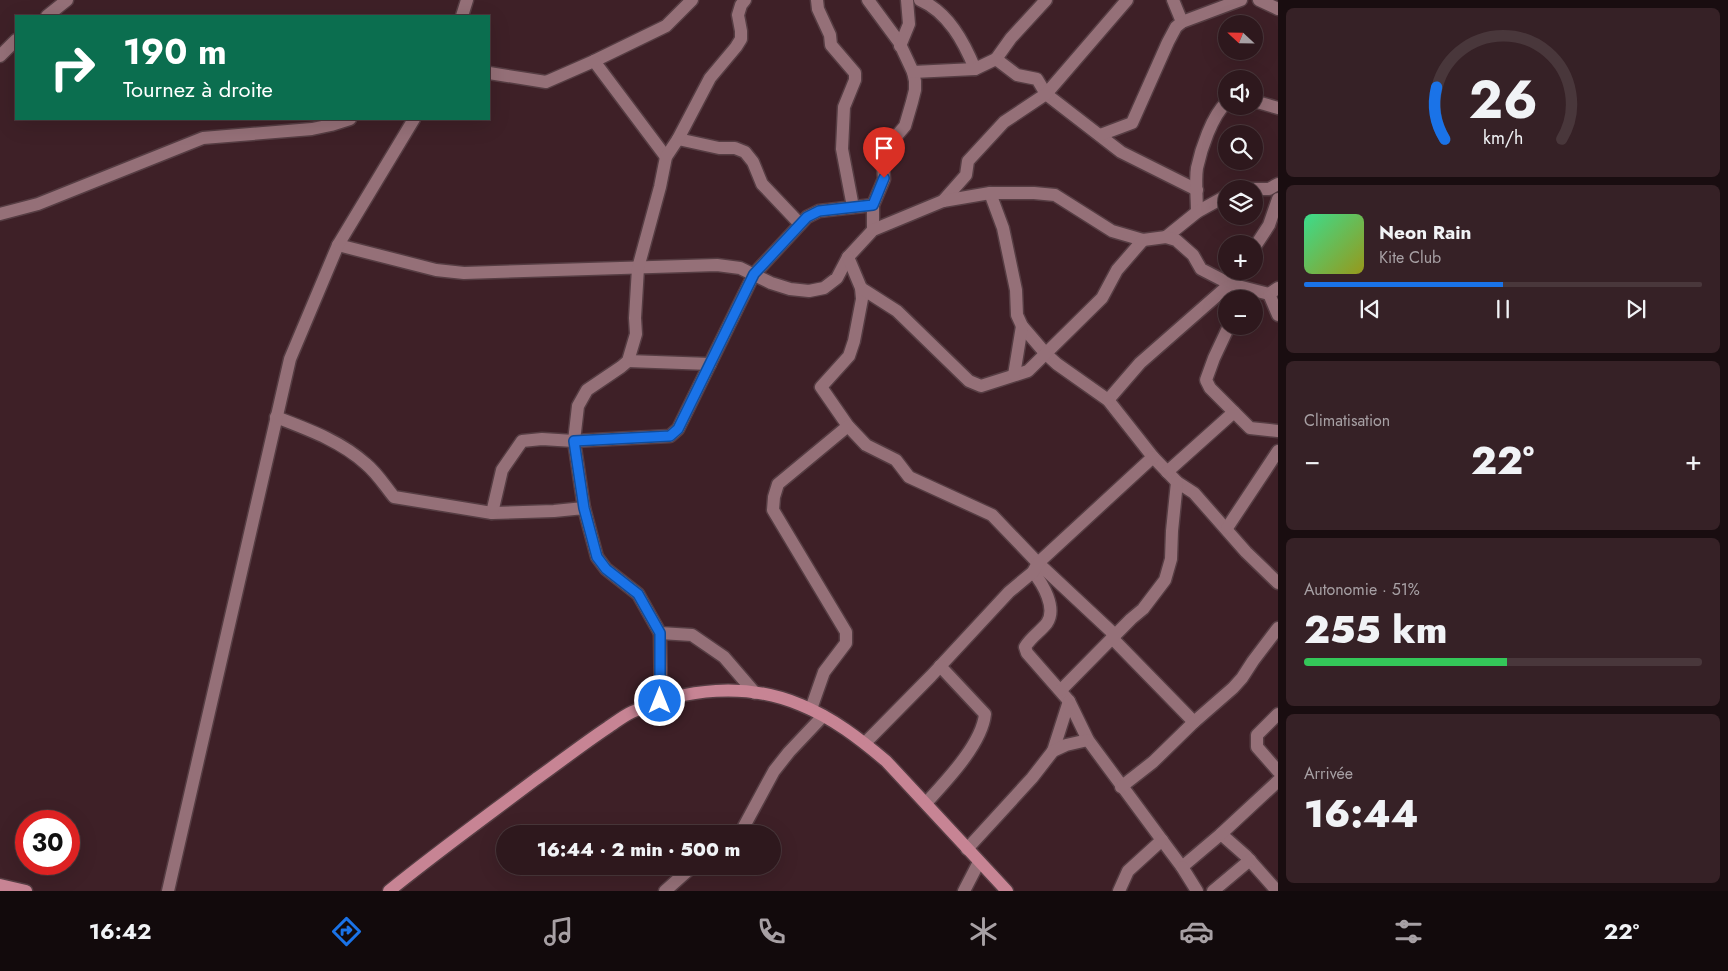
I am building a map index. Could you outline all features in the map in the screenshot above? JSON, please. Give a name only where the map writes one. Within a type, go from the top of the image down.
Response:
[{"type":"main road","points":[[389,891],[592,738],[631,713],[678,696],[714,690],[755,693],[780,698],[811,709],[865,743],[886,761],[1006,891]]},
{"type":"main road","points":[[0,886],[26,891]]},
{"type":"street","points":[[47,15],[67,0]]},
{"type":"street","points":[[462,15],[467,0]]},
{"type":"street","points":[[490,73],[546,82],[666,26],[692,0]]},
{"type":"street","points":[[660,701],[660,633],[638,594],[606,569],[597,557],[584,508],[574,441],[578,406],[587,390],[628,361],[636,334],[638,268],[660,187],[666,157],[678,139],[710,78],[741,39],[742,31],[738,15],[741,5],[745,0]]},
{"type":"street","points":[[818,0],[818,9],[830,35],[831,45],[855,73],[855,80],[844,107],[842,148],[853,207]]},
{"type":"street","points":[[868,0],[876,8],[900,46],[913,72],[915,90],[905,126],[882,152],[884,178],[873,205],[872,230]]},
{"type":"street","points":[[900,46],[909,24],[907,0]]},
{"type":"street","points":[[920,0],[954,28],[966,45],[976,69]]},
{"type":"street","points":[[913,72],[976,69],[996,59],[1046,0]]},
{"type":"street","points":[[943,201],[966,175],[968,161],[1004,122],[1046,94],[1127,0]]},
{"type":"street","points":[[1173,0],[1182,22]]},
{"type":"street","points":[[1100,135],[1132,123],[1176,27],[1182,22],[1241,0]]},
{"type":"street","points":[[1259,0],[1278,9]]},
{"type":"street","points":[[0,56],[15,41]]},
{"type":"street","points":[[996,59],[1017,75],[1037,78],[1046,94],[1121,152],[1197,190]]},
{"type":"street","points":[[594,61],[666,157]]},
{"type":"street","points":[[1263,104],[1278,108]]},
{"type":"street","points":[[1197,212],[1197,169],[1206,137],[1218,115]]},
{"type":"street","points":[[0,214],[38,204],[204,138],[312,129],[347,120]]},
{"type":"street","points":[[168,891],[290,359],[338,245],[413,120]]},
{"type":"street","points":[[678,139],[719,148],[734,148],[745,152],[753,162],[762,184],[800,224]]},
{"type":"street","points":[[1263,189],[1268,189],[1278,184]]},
{"type":"street","points":[[338,245],[436,270],[464,273],[717,265],[740,268],[772,284],[790,289],[809,291],[824,288],[836,278],[848,257],[872,230],[943,201],[990,193],[1028,192],[1055,195],[1112,231],[1143,240],[1166,237],[1180,243],[1193,256],[1201,269],[1239,290]]},
{"type":"street","points":[[990,193],[1003,228],[1016,290],[1018,315],[1022,326],[1056,364],[1108,400],[1153,457],[1177,482],[1194,493],[1227,528],[1246,552],[1278,583]]},
{"type":"street","points":[[1262,235],[1269,225],[1278,199]]},
{"type":"street","points":[[1166,237],[1197,212],[1218,200]]},
{"type":"street","points":[[492,513],[502,470],[522,441],[542,439],[574,441],[670,436],[678,429],[754,274],[807,217],[819,211],[873,205]]},
{"type":"street","points":[[862,288],[898,311],[969,381],[981,386],[1028,371],[1102,298],[1117,270],[1143,240]]},
{"type":"street","points":[[848,257],[862,288],[862,299],[854,341],[849,356],[821,387],[848,426],[866,445],[896,460],[909,477],[992,515],[1035,567],[1114,636],[1194,722]]},
{"type":"street","points":[[1108,400],[1140,363],[1233,280]]},
{"type":"street","points":[[1274,291],[1278,315]]},
{"type":"street","points":[[1014,375],[1022,326]]},
{"type":"street","points":[[1225,335],[1206,380],[1210,388],[1250,428],[1278,431]]},
{"type":"street","points":[[628,361],[710,364]]},
{"type":"street","points":[[1167,472],[1234,412]]},
{"type":"street","points":[[276,417],[314,432],[345,449],[366,464],[394,497],[492,513],[584,508]]},
{"type":"street","points":[[811,709],[824,672],[846,644],[846,632],[773,510],[774,497],[778,484],[848,426]]},
{"type":"street","points":[[1227,528],[1278,451]]},
{"type":"street","points":[[865,743],[940,666],[1008,592],[1153,457]]},
{"type":"street","points":[[1061,690],[1143,609],[1165,580],[1171,559],[1177,482]]},
{"type":"street","points":[[1035,567],[1051,611],[1048,622],[1025,647],[1027,653],[1061,690],[1088,740],[1182,867],[1197,891]]},
{"type":"street","points":[[1121,787],[1153,762],[1242,678],[1277,631]]},
{"type":"street","points":[[660,633],[692,635],[724,657],[755,693]]},
{"type":"street","points":[[926,804],[967,754],[984,725],[985,714],[940,666]]},
{"type":"street","points":[[967,849],[1032,778],[1053,751],[1068,701]]},
{"type":"street","points":[[1278,714],[1257,735],[1257,747],[1278,771]]},
{"type":"street","points":[[745,825],[774,771],[823,716]]},
{"type":"street","points":[[1053,751],[1066,745],[1088,740]]},
{"type":"street","points":[[1182,867],[1278,781]]},
{"type":"street","points":[[1221,834],[1250,860],[1277,891]]},
{"type":"street","points":[[1119,891],[1128,871],[1162,840]]},
{"type":"street","points":[[1214,891],[1250,860]]},
{"type":"street","points":[[964,891],[979,862]]},
{"type":"street","points":[[665,891],[683,875]]},
{"type":"route","points":[[660,701],[660,633],[638,594],[606,569],[597,557],[584,508],[574,441],[670,436],[678,429],[754,274],[807,217],[819,211],[873,205],[884,178]]}]
